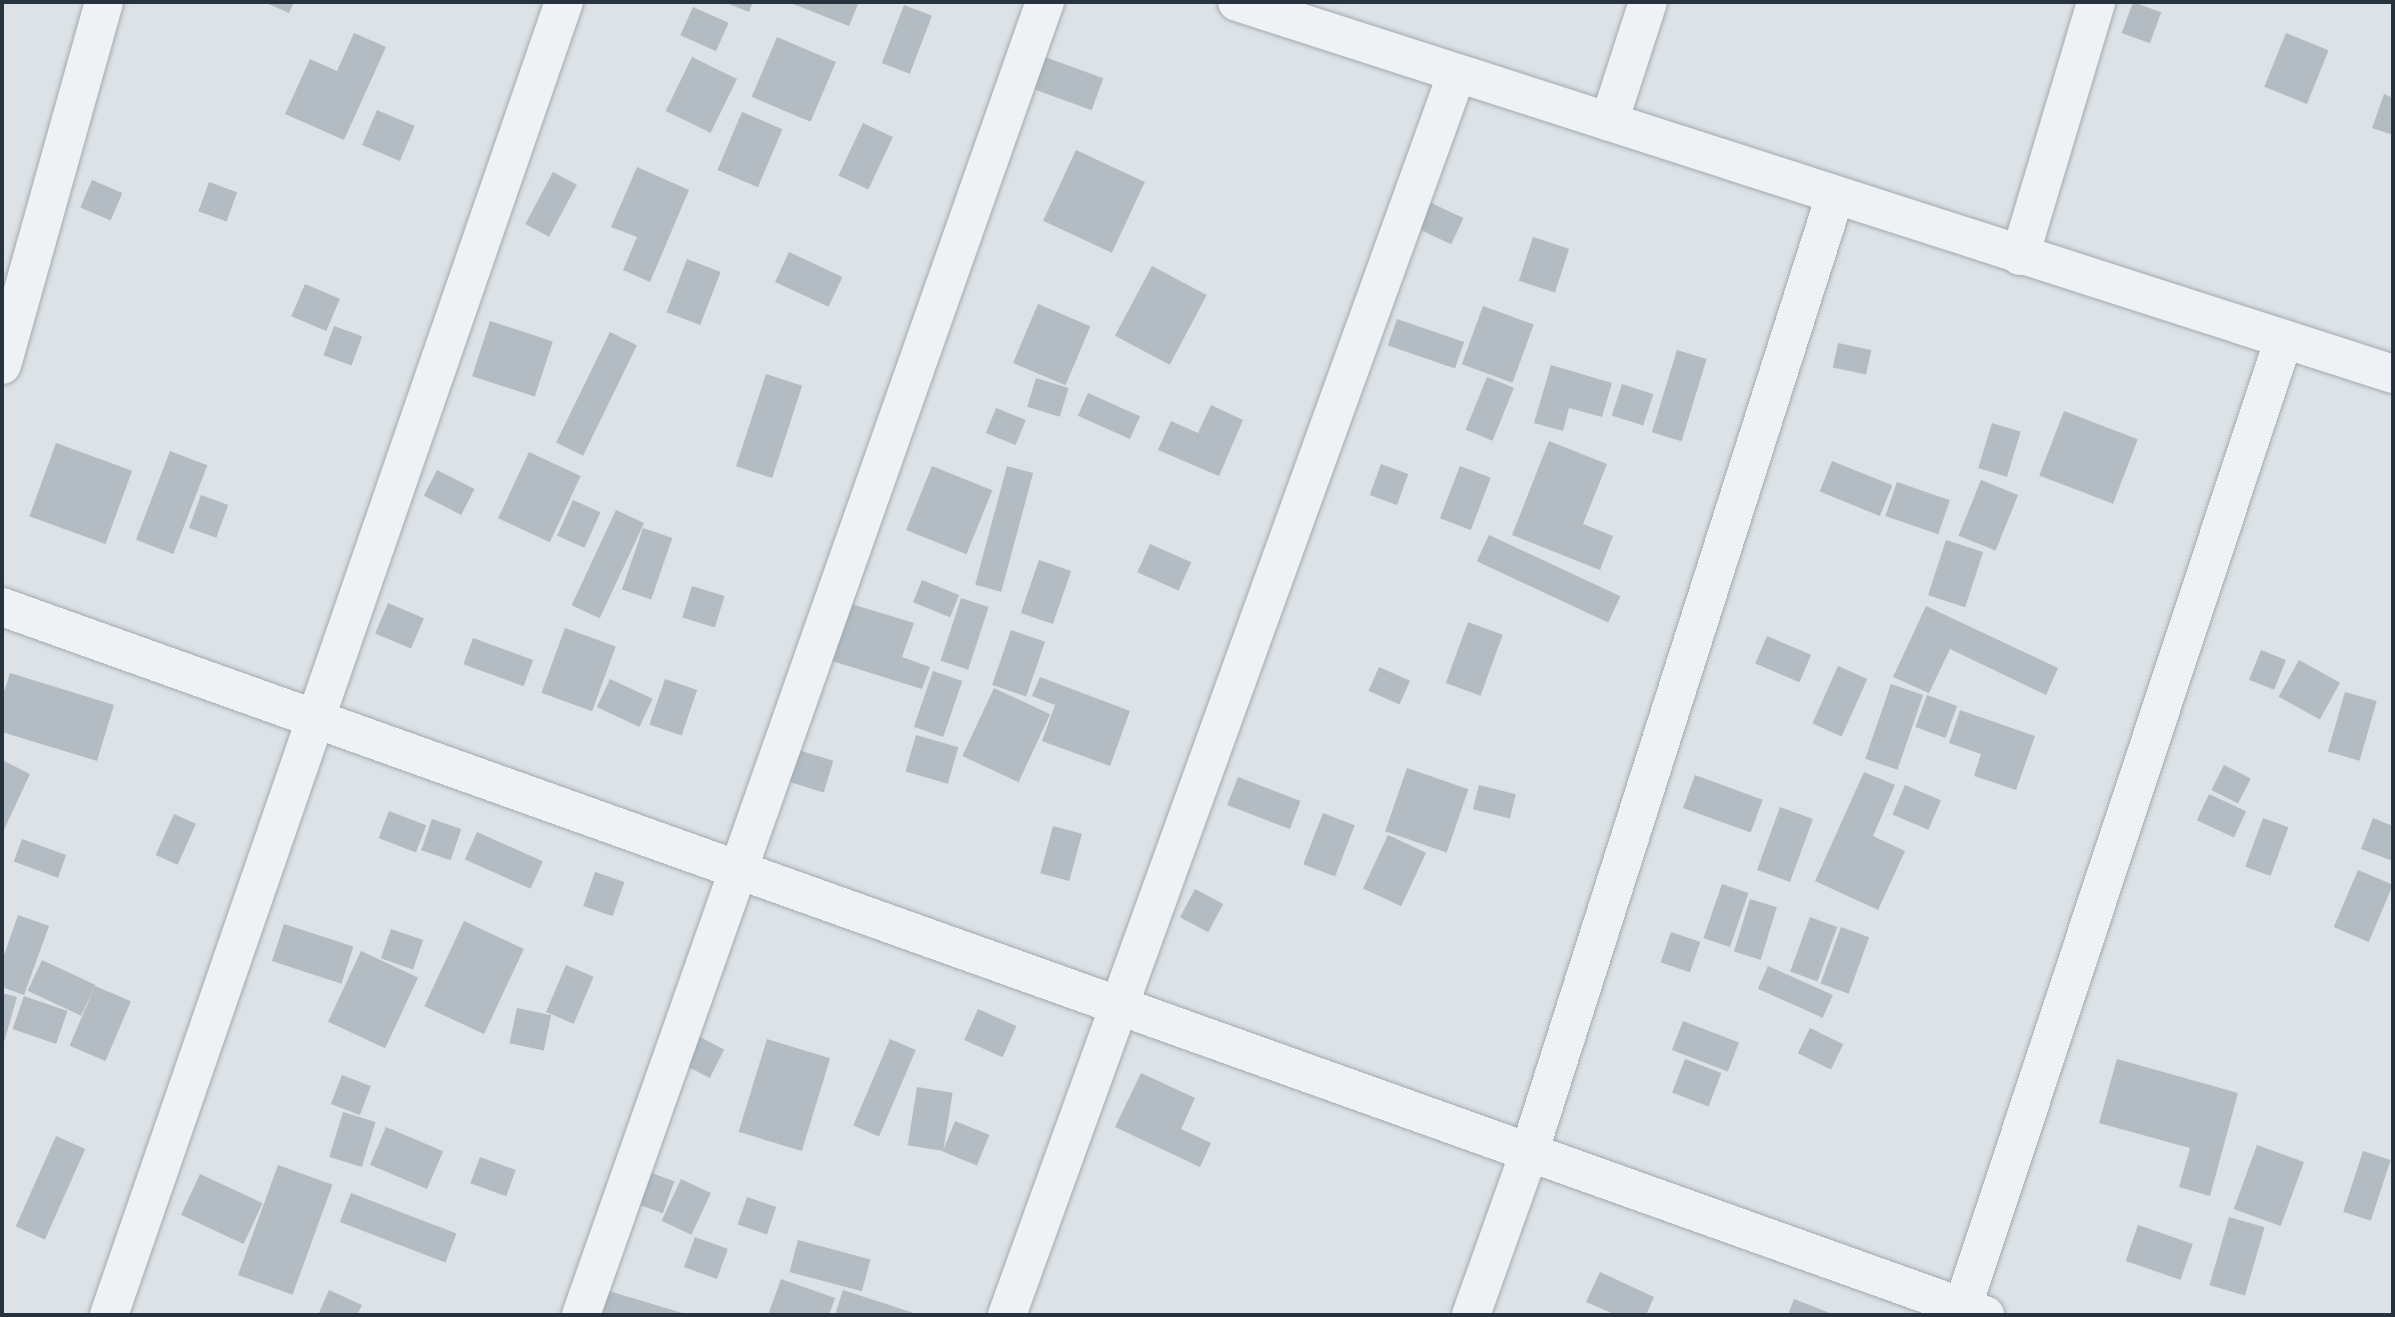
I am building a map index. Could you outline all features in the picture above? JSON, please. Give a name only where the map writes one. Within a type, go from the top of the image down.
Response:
[{"type":"street","points":[[2,365],[104,2]]},
{"type":"street","points":[[109,1315],[564,2]]},
{"type":"street","points":[[581,1315],[1045,2]]},
{"type":"street","points":[[1237,2],[2283,341],[2393,374]]},
{"type":"street","points":[[1609,122],[1648,2]]},
{"type":"street","points":[[2020,256],[2096,2]]},
{"type":"street","points":[[1007,1315],[1457,73]]},
{"type":"street","points":[[1471,1315],[1529,1153],[1835,196]]},
{"type":"street","points":[[2,607],[1969,1313],[2283,341]]},
{"type":"building","points":[[264,2],[294,2],[289,13]]},
{"type":"building","points":[[724,2],[753,2],[749,12]]},
{"type":"building","points":[[788,2],[859,2],[849,26]]},
{"type":"building","points":[[2133,2],[2161,12],[2150,43],[2122,33]]},
{"type":"building","points":[[904,5],[932,16],[910,74],[882,63]]},
{"type":"building","points":[[693,7],[729,23],[716,51],[680,35]]},
{"type":"building","points":[[354,33],[386,47],[344,140],[285,114],[310,59],[337,71]]},
{"type":"building","points":[[2286,33],[2329,50],[2307,104],[2264,87]]},
{"type":"building","points":[[777,37],[836,62],[811,122],[752,97]]},
{"type":"building","points":[[692,57],[737,79],[711,133],[666,111]]},
{"type":"building","points":[[1045,57],[1103,78],[1092,110],[1033,89]]},
{"type":"building","points":[[2384,94],[2393,98],[2393,135],[2372,128]]},
{"type":"building","points":[[377,110],[415,126],[400,161],[362,145]]},
{"type":"building","points":[[742,112],[783,129],[758,187],[717,170]]},
{"type":"building","points":[[863,123],[893,137],[868,190],[838,176]]},
{"type":"building","points":[[1076,150],[1145,182],[1112,253],[1043,221]]},
{"type":"building","points":[[637,167],[689,190],[650,282],[623,270],[637,237],[611,227]]},
{"type":"building","points":[[553,172],[577,185],[549,237],[525,224]]},
{"type":"building","points":[[92,180],[122,193],[111,221],[80,208]]},
{"type":"building","points":[[209,182],[237,192],[227,221],[198,211]]},
{"type":"building","points":[[1429,202],[1463,218],[1451,244],[1417,228]]},
{"type":"building","points":[[1533,237],[1569,249],[1555,292],[1519,281]]},
{"type":"building","points":[[789,252],[842,277],[829,307],[775,282]]},
{"type":"building","points":[[687,259],[721,272],[700,325],[667,312]]},
{"type":"building","points":[[1152,266],[1207,295],[1170,365],[1115,336]]},
{"type":"building","points":[[305,284],[340,299],[326,331],[291,316]]},
{"type":"building","points":[[1038,304],[1090,326],[1065,385],[1013,363]]},
{"type":"building","points":[[1483,306],[1534,324],[1513,383],[1462,364]]},
{"type":"building","points":[[1397,319],[1464,342],[1455,369],[1388,345]]},
{"type":"building","points":[[490,321],[553,341],[535,397],[472,376]]},
{"type":"building","points":[[334,326],[362,336],[352,365],[323,355]]},
{"type":"building","points":[[610,332],[637,345],[583,456],[556,443]]},
{"type":"building","points":[[1838,343],[1871,350],[1866,375],[1833,367]]},
{"type":"building","points":[[1677,350],[1707,359],[1682,441],[1652,432]]},
{"type":"building","points":[[1551,365],[1612,383],[1602,417],[1569,408],[1563,431],[1534,423]]},
{"type":"building","points":[[766,374],[802,386],[772,478],[736,466]]},
{"type":"building","points":[[1487,377],[1514,388],[1493,441],[1466,430]]},
{"type":"building","points":[[1036,378],[1069,388],[1060,417],[1027,407]]},
{"type":"building","points":[[1622,384],[1653,394],[1643,426],[1612,415]]},
{"type":"building","points":[[1088,393],[1140,416],[1130,439],[1078,416]]},
{"type":"building","points":[[1211,405],[1243,420],[1219,476],[1158,450],[1171,421],[1198,433]]},
{"type":"building","points":[[996,408],[1026,420],[1016,445],[986,433]]},
{"type":"building","points":[[2064,411],[2138,439],[2113,504],[2039,475]]},
{"type":"building","points":[[1992,423],[2021,432],[2007,477],[1978,468]]},
{"type":"building","points":[[1549,441],[1607,464],[1583,524],[1613,536],[1600,570],[1512,535]]},
{"type":"building","points":[[56,443],[132,471],[105,544],[29,516]]},
{"type":"building","points":[[170,451],[207,465],[173,554],[136,540]]},
{"type":"building","points":[[529,452],[581,476],[550,542],[498,518]]},
{"type":"building","points":[[1832,461],[1892,485],[1880,516],[1820,492]]},
{"type":"building","points":[[1381,464],[1408,474],[1397,505],[1370,495]]},
{"type":"building","points":[[932,466],[992,490],[966,554],[906,530]]},
{"type":"building","points":[[1007,466],[1033,473],[1001,592],[975,585]]},
{"type":"building","points":[[1460,466],[1491,478],[1471,530],[1440,518]]},
{"type":"building","points":[[437,470],[474,489],[461,515],[424,496]]},
{"type":"building","points":[[1981,480],[2018,495],[1996,551],[1959,536]]},
{"type":"building","points":[[1897,482],[1950,500],[1938,534],[1885,516]]},
{"type":"building","points":[[201,495],[228,505],[216,538],[189,528]]},
{"type":"building","points":[[573,500],[600,512],[585,548],[557,536]]},
{"type":"building","points":[[616,510],[644,523],[600,618],[572,605]]},
{"type":"building","points":[[643,528],[672,538],[651,600],[622,589]]},
{"type":"building","points":[[1489,535],[1620,596],[1608,623],[1477,561]]},
{"type":"building","points":[[1946,540],[1983,552],[1965,607],[1928,595]]},
{"type":"building","points":[[1150,544],[1191,562],[1179,591],[1137,572]]},
{"type":"building","points":[[1039,560],[1071,571],[1053,624],[1021,613]]},
{"type":"building","points":[[922,580],[959,595],[950,617],[913,602]]},
{"type":"building","points":[[692,586],[725,596],[715,627],[682,618]]},
{"type":"building","points":[[961,598],[989,607],[968,670],[941,661]]},
{"type":"building","points":[[388,603],[424,618],[411,649],[375,633]]},
{"type":"building","points":[[848,603],[914,623],[902,657],[930,667],[922,689],[829,660]]},
{"type":"building","points":[[1926,606],[2058,668],[2046,695],[1950,649],[1929,693],[1893,677]]},
{"type":"building","points":[[1468,622],[1503,635],[1481,696],[1446,683]]},
{"type":"building","points":[[565,628],[616,646],[592,711],[541,693]]},
{"type":"building","points":[[1011,630],[1045,642],[1026,697],[992,685]]},
{"type":"building","points":[[1767,636],[1811,655],[1799,682],[1755,664]]},
{"type":"building","points":[[473,638],[533,660],[524,686],[463,664]]},
{"type":"building","points":[[2261,650],[2286,660],[2274,690],[2249,680]]},
{"type":"building","points":[[2299,660],[2340,683],[2320,720],[2279,697]]},
{"type":"building","points":[[1838,666],[1867,679],[1842,737],[1812,724]]},
{"type":"building","points":[[1379,667],[1410,681],[1399,705],[1368,691]]},
{"type":"building","points":[[933,671],[962,681],[943,737],[914,727]]},
{"type":"building","points":[[10,673],[114,705],[97,761],[2,732],[2,698]]},
{"type":"building","points":[[1040,677],[1130,711],[1110,766],[1042,741],[1055,705],[1032,696]]},
{"type":"building","points":[[610,679],[653,699],[639,727],[597,707]]},
{"type":"building","points":[[665,679],[697,690],[682,735],[649,724]]},
{"type":"building","points":[[1891,684],[1923,695],[1897,770],[1865,759]]},
{"type":"building","points":[[994,688],[1050,714],[1018,782],[962,756]]},
{"type":"building","points":[[2345,692],[2377,701],[2360,761],[2328,752]]},
{"type":"building","points":[[1927,695],[1957,706],[1945,738],[1915,727]]},
{"type":"building","points":[[1960,710],[2035,736],[2016,790],[1974,776],[1981,754],[1949,743]]},
{"type":"building","points":[[916,735],[958,747],[948,784],[906,772]]},
{"type":"building","points":[[798,750],[833,761],[824,792],[788,782]]},
{"type":"building","points":[[2,760],[30,774],[2,834]]},
{"type":"building","points":[[2224,765],[2251,779],[2238,804],[2211,790]]},
{"type":"building","points":[[1407,768],[1468,789],[1447,853],[1385,831]]},
{"type":"building","points":[[1864,772],[1895,785],[1873,836],[1905,851],[1878,910],[1815,881]]},
{"type":"building","points":[[1695,775],[1763,800],[1751,833],[1683,808]]},
{"type":"building","points":[[1238,777],[1301,801],[1290,829],[1227,805]]},
{"type":"building","points":[[1479,785],[1516,794],[1510,818],[1473,809]]},
{"type":"building","points":[[1905,785],[1941,800],[1928,830],[1892,814]]},
{"type":"building","points":[[2209,794],[2246,811],[2234,838],[2197,820]]},
{"type":"building","points":[[1780,807],[1813,819],[1790,882],[1757,870]]},
{"type":"building","points":[[389,811],[426,825],[416,852],[379,838]]},
{"type":"building","points":[[1323,813],[1355,825],[1335,877],[1303,864]]},
{"type":"building","points":[[174,814],[196,824],[178,865],[156,855]]},
{"type":"building","points":[[2263,818],[2288,827],[2271,876],[2245,867]]},
{"type":"building","points":[[2373,818],[2393,826],[2393,861],[2361,849]]},
{"type":"building","points":[[432,819],[461,829],[451,860],[421,850]]},
{"type":"building","points":[[1053,826],[1082,834],[1069,881],[1040,873]]},
{"type":"building","points":[[477,832],[543,861],[531,889],[465,859]]},
{"type":"building","points":[[1388,835],[1426,853],[1401,906],[1363,888]]},
{"type":"building","points":[[22,839],[66,855],[58,878],[14,862]]},
{"type":"building","points":[[2358,870],[2393,885],[2369,942],[2334,927]]},
{"type":"building","points":[[595,872],[624,882],[613,916],[583,906]]},
{"type":"building","points":[[1722,884],[1748,893],[1730,947],[1703,938]]},
{"type":"building","points":[[1195,889],[1223,904],[1208,932],[1180,917]]},
{"type":"building","points":[[1750,899],[1777,907],[1761,960],[1734,952]]},
{"type":"building","points":[[18,915],[49,926],[24,995],[2,987],[2,961]]},
{"type":"building","points":[[1810,917],[1837,927],[1817,981],[1790,972]]},
{"type":"building","points":[[464,921],[524,949],[484,1034],[424,1006]]},
{"type":"building","points":[[284,924],[353,947],[341,984],[272,961]]},
{"type":"building","points":[[1841,927],[1869,937],[1849,994],[1820,983]]},
{"type":"building","points":[[391,929],[423,940],[413,969],[381,958]]},
{"type":"building","points":[[1671,932],[1700,942],[1690,972],[1661,962]]},
{"type":"building","points":[[361,951],[418,978],[385,1048],[328,1022]]},
{"type":"building","points":[[42,960],[95,985],[81,1016],[28,991]]},
{"type":"building","points":[[566,965],[594,977],[574,1024],[546,1012]]},
{"type":"building","points":[[1768,966],[1833,995],[1823,1018],[1758,989]]},
{"type":"building","points":[[95,986],[131,1001],[106,1061],[70,1046]]},
{"type":"building","points":[[2,993],[17,997],[2,1049]]},
{"type":"building","points":[[24,996],[67,1011],[56,1044],[13,1029]]},
{"type":"building","points":[[517,1008],[551,1015],[544,1050],[510,1043]]},
{"type":"building","points":[[978,1009],[1016,1026],[1003,1057],[964,1040]]},
{"type":"building","points":[[1683,1021],[1739,1043],[1728,1071],[1672,1050]]},
{"type":"building","points":[[1810,1028],[1843,1044],[1831,1069],[1798,1053]]},
{"type":"building","points":[[694,1034],[724,1049],[710,1078],[679,1063]]},
{"type":"building","points":[[767,1039],[830,1058],[802,1151],[739,1132]]},
{"type":"building","points":[[890,1039],[916,1050],[879,1136],[853,1126]]},
{"type":"building","points":[[1685,1059],[1721,1073],[1709,1107],[1672,1093]]},
{"type":"building","points":[[2117,1059],[2238,1093],[2210,1196],[2179,1187],[2190,1148],[2099,1123]]},
{"type":"building","points":[[1141,1073],[1195,1098],[1181,1129],[1211,1143],[1200,1167],[1115,1127]]},
{"type":"building","points":[[342,1075],[371,1086],[360,1115],[331,1104]]},
{"type":"building","points":[[917,1087],[953,1093],[943,1151],[908,1145]]},
{"type":"building","points":[[343,1112],[376,1122],[362,1167],[329,1157]]},
{"type":"building","points":[[955,1121],[989,1135],[977,1165],[943,1152]]},
{"type":"building","points":[[386,1127],[443,1151],[427,1189],[370,1165]]},
{"type":"building","points":[[56,1136],[85,1149],[45,1239],[16,1226]]},
{"type":"building","points":[[2257,1145],[2304,1162],[2281,1226],[2234,1209]]},
{"type":"building","points":[[2363,1151],[2391,1160],[2371,1221],[2343,1212]]},
{"type":"building","points":[[480,1157],[516,1170],[506,1196],[470,1183]]},
{"type":"building","points":[[278,1165],[333,1185],[292,1295],[238,1275]]},
{"type":"building","points":[[649,1172],[674,1181],[663,1213],[637,1204]]},
{"type":"building","points":[[200,1174],[263,1203],[244,1244],[181,1215]]},
{"type":"building","points":[[681,1179],[711,1193],[691,1235],[662,1221]]},
{"type":"building","points":[[351,1193],[456,1233],[445,1262],[340,1222]]},
{"type":"building","points":[[747,1197],[776,1207],[767,1235],[738,1224]]},
{"type":"building","points":[[2229,1217],[2265,1227],[2245,1295],[2209,1285]]},
{"type":"building","points":[[2138,1225],[2193,1244],[2180,1280],[2126,1261]]},
{"type":"building","points":[[695,1237],[728,1249],[717,1279],[684,1267]]},
{"type":"building","points":[[798,1240],[870,1259],[862,1291],[789,1272]]},
{"type":"building","points":[[1600,1272],[1654,1297],[1646,1315],[1616,1315],[1586,1302]]},
{"type":"building","points":[[781,1279],[835,1298],[829,1315],[768,1315]]},
{"type":"building","points":[[599,1288],[689,1315],[592,1315]]},
{"type":"building","points":[[329,1290],[362,1305],[357,1315],[318,1315]]},
{"type":"building","points":[[843,1290],[920,1315],[835,1315]]},
{"type":"building","points":[[1794,1299],[1835,1315],[1788,1315]]}]
